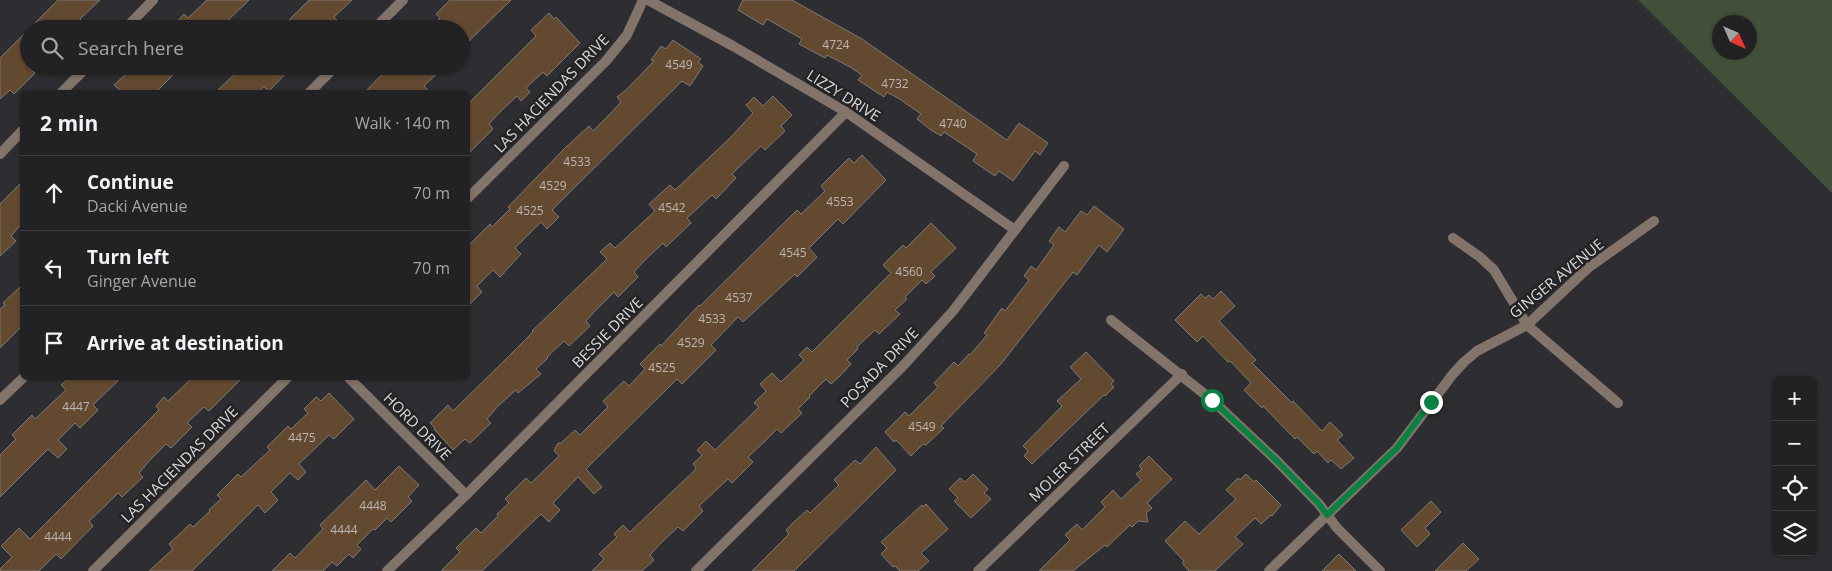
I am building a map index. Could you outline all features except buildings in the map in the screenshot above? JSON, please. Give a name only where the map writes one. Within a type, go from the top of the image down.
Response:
[{"type":"street","points":[[134,20],[154,0]]},
{"type":"street","points":[[383,20],[403,0]]},
{"type":"street","name":"LAS HACIENDAS DRIVE","points":[[470,196],[606,61],[627,35],[643,0]]},
{"type":"street","name":"LIZZY DRIVE","points":[[648,0],[733,46],[846,112],[1015,230]]},
{"type":"street","points":[[65,90],[79,75]]},
{"type":"street","points":[[312,90],[327,75]]},
{"type":"street","name":"BESSIE DRIVE","points":[[387,571],[466,495],[846,112]]},
{"type":"street","points":[[0,154],[20,133]]},
{"type":"street","name":"POSADA DRIVE","points":[[696,571],[903,366],[953,312],[1064,166]]},
{"type":"street","name":"GINGER AVENUE","points":[[1269,571],[1397,448],[1464,362],[1477,351],[1527,324],[1588,268],[1654,222]]},
{"type":"street","points":[[1453,238],[1480,257],[1494,270],[1527,324],[1618,404]]},
{"type":"street","points":[[1110,320],[1182,374],[1212,400],[1276,460],[1319,504],[1337,528],[1380,571]]},
{"type":"street","name":"MOLER STREET","points":[[978,571],[1182,374]]},
{"type":"street","points":[[0,400],[21,380]]},
{"type":"street","name":"LAS HACIENDAS DRIVE","points":[[92,571],[285,380]]},
{"type":"street","name":"HORD DRIVE","points":[[351,380],[466,495]]},
{"type":"green space","points":[[1638,0],[1832,0],[1832,193]]},
{"type":"route","points":[[1212,400],[1276,460],[1319,504],[1327,515],[1397,448],[1431,402]]}]
